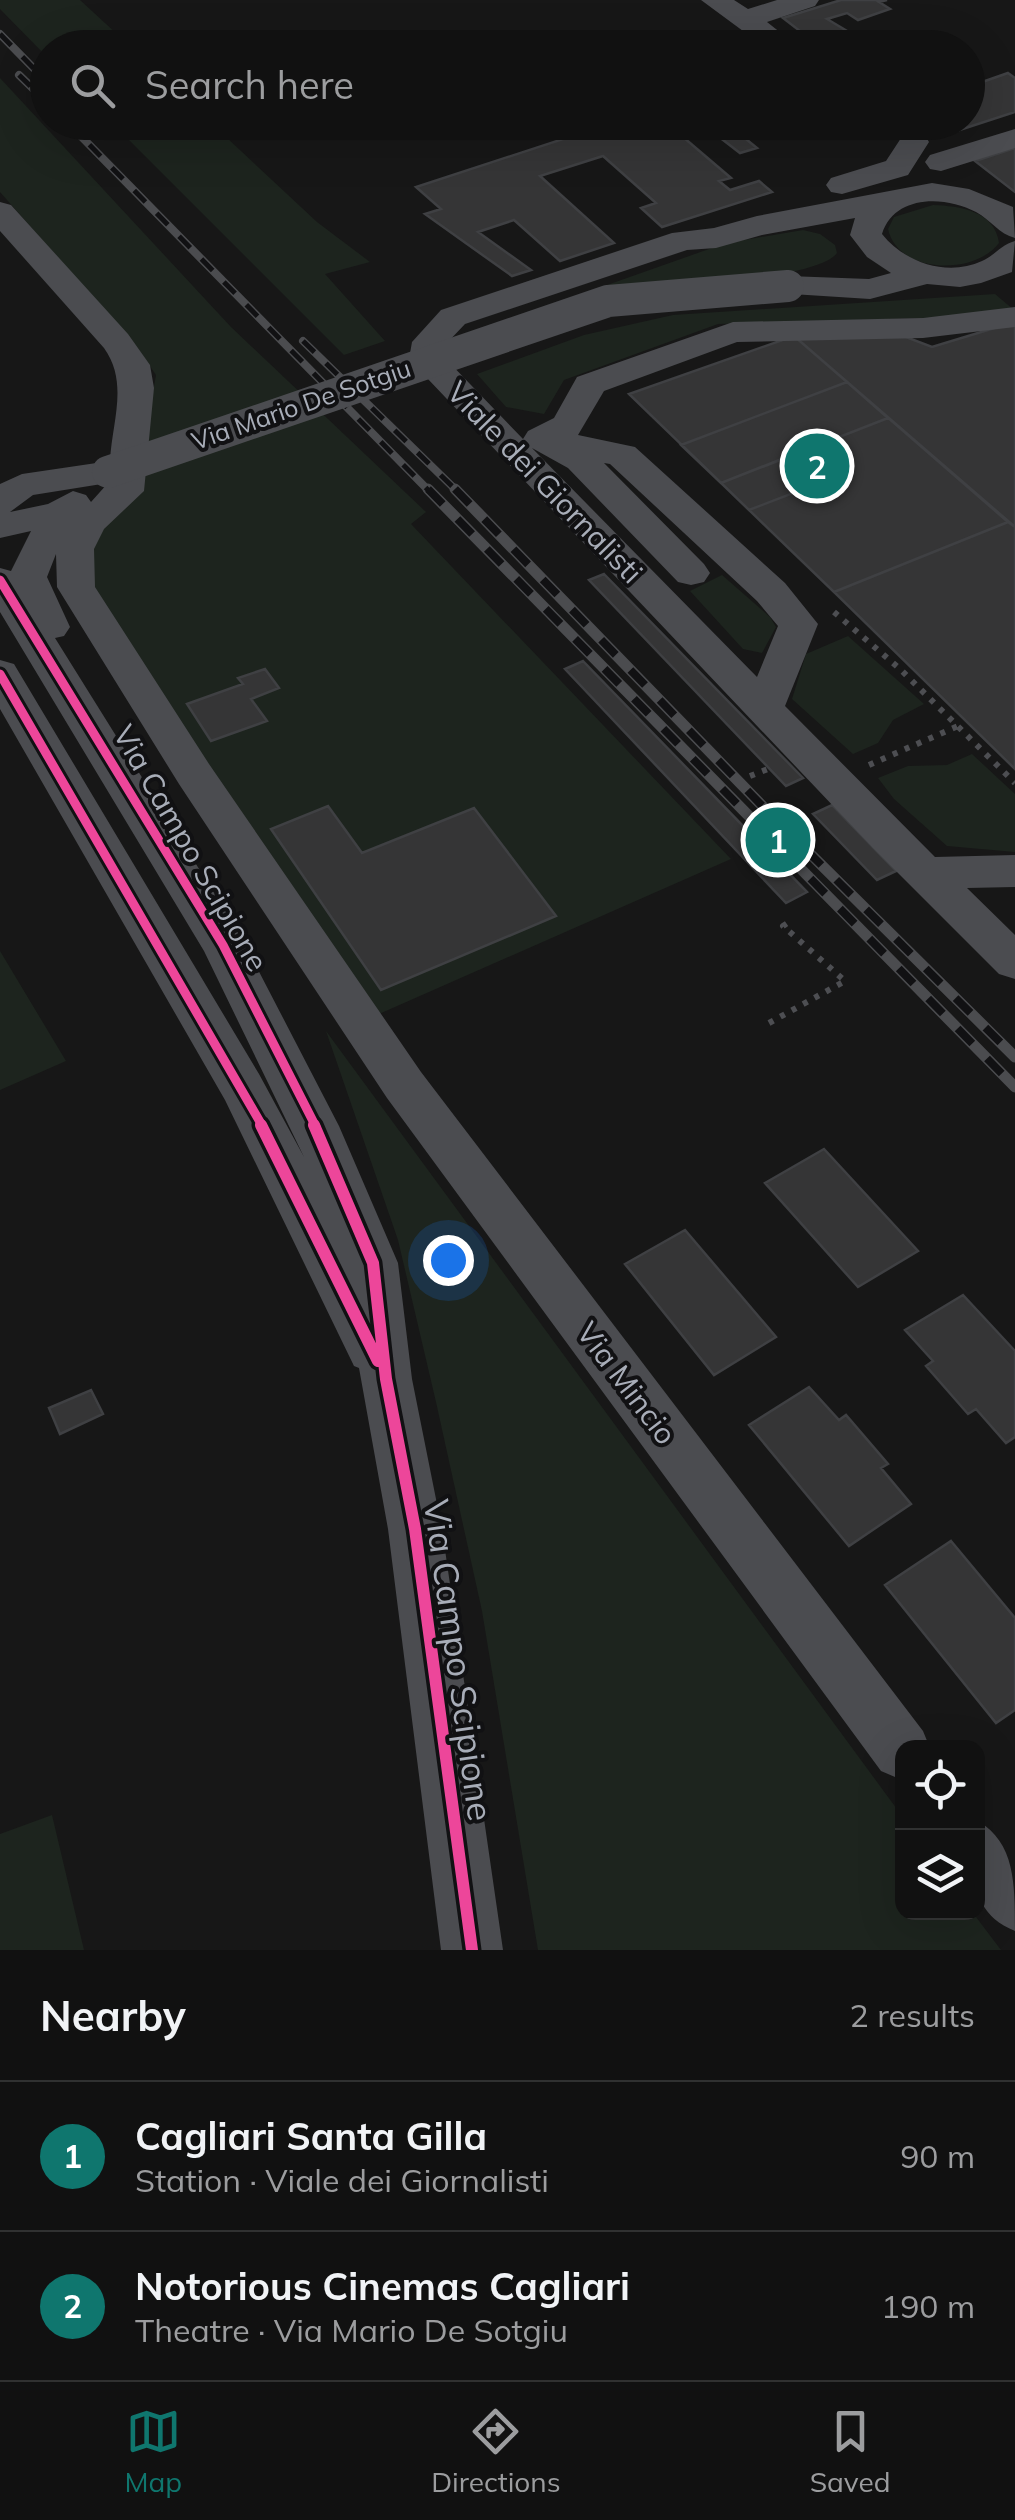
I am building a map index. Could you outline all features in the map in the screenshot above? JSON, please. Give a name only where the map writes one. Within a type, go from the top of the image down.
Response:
[{"type":"street","points":[[715,0],[761,30]]},
{"type":"street","points":[[746,19],[805,0]]},
{"type":"street","points":[[942,162],[1015,138]]},
{"type":"street","points":[[911,140],[1007,219]]},
{"type":"street","points":[[914,142],[918,193],[969,198],[1007,219]]},
{"type":"street","points":[[683,240],[704,226],[896,168],[914,142]]},
{"type":"street","name":"Viale dei Giornalisti","points":[[918,193],[716,238],[683,240],[452,317],[429,342],[426,359],[1015,962]]},
{"type":"street","name":"Via Mario De Sotgiu","points":[[788,286],[820,280],[852,262],[866,235],[866,223],[885,203]]},
{"type":"street","name":"Via Mincio","points":[[0,212],[116,340],[132,365],[137,388],[128,436],[126,491],[88,523],[75,549],[76,587],[353,1014],[895,1742]]},
{"type":"street","points":[[866,235],[886,258],[926,274],[973,274],[993,269],[1015,251]]},
{"type":"street","name":"Via Mario De Sotgiu","points":[[8,489],[108,472],[608,300],[788,286],[870,288],[926,274]]},
{"type":"street","points":[[541,439],[559,435],[570,427],[589,384],[733,332],[923,328],[1015,317]]},
{"type":"street","points":[[492,428],[622,454],[771,592],[798,624],[764,709]]},
{"type":"street","points":[[541,439],[580,460],[691,573]]},
{"type":"street","name":"Via Mario De Sotgiu","points":[[0,526],[60,513],[108,472]]},
{"type":"street","name":"Via Campo Scipione","points":[[44,651],[51,629],[28,577],[40,546],[61,518],[60,513]]},
{"type":"street","name":"Via Campo Scipione","points":[[0,580],[223,945],[315,1126],[373,1263],[386,1379],[415,1529],[472,1950]]},
{"type":"street","name":"Via Campo Scipione","points":[[0,637],[12,658],[3,679],[282,1159],[386,1379]]},
{"type":"street","points":[[924,873],[1015,871]]},
{"type":"street","points":[[985,1860],[1015,1901]]},
{"type":"path","points":[[832,610],[900,668],[1015,783]]},
{"type":"path","points":[[854,771],[958,726]]},
{"type":"path","points":[[750,776],[769,769]]},
{"type":"path","points":[[769,1023],[845,981],[783,926],[792,920]]},
{"type":"shaded area","points":[[0,0],[80,0],[113,30],[30,30],[30,40],[0,9]]},
{"type":"shaded area","points":[[0,78],[30,110],[30,140],[58,140],[231,327],[426,512],[411,524],[731,859],[379,1014],[365,1007],[93,592],[88,559],[150,409],[156,375],[139,350],[0,192]]},
{"type":"shaded area","points":[[129,140],[229,140],[317,222],[370,262],[325,274],[385,341],[344,355]]},
{"type":"shaded area","points":[[933,205],[975,212],[991,224],[999,243],[987,254],[956,265],[921,262],[906,255],[888,229],[894,217]]},
{"type":"shaded area","points":[[803,230],[820,234],[835,245],[837,253],[822,263],[762,277],[593,290],[726,243]]},
{"type":"shaded area","points":[[995,294],[1014,310],[989,316],[718,324],[564,380],[544,414],[506,407],[477,374],[584,335],[673,315]]},
{"type":"shaded area","points":[[722,575],[770,617],[776,627],[762,653],[743,649],[690,591]]},
{"type":"shaded area","points":[[848,636],[924,704],[893,720],[878,743],[853,754],[792,699],[806,654]]},
{"type":"shaded area","points":[[972,754],[1015,794],[1015,852],[947,846],[894,799],[878,778],[908,766],[947,765]]},
{"type":"shaded area","points":[[0,951],[66,1061],[0,1090]]},
{"type":"shaded area","points":[[326,1031],[895,1806],[895,1920],[978,1920],[1001,1950],[538,1950],[482,1611],[398,1240]]},
{"type":"shaded area","points":[[52,1815],[84,1950],[0,1950],[0,1834]]},
{"type":"building","points":[[841,0],[887,0],[879,2],[890,9],[858,20],[847,13],[827,19],[845,30],[799,30],[783,18]]},
{"type":"building","points":[[1008,73],[1015,78],[1015,112],[985,122],[985,81]]},
{"type":"building","points":[[560,140],[687,140],[731,178],[719,181],[730,190],[759,181],[772,192],[662,227],[641,208],[656,203],[603,156],[540,176],[614,243],[560,261],[514,220],[478,232],[531,270],[512,276],[425,214],[441,209],[416,187]]},
{"type":"building","points":[[723,140],[747,140],[757,148],[740,153]]},
{"type":"building","points":[[1015,148],[1015,192],[975,161]]},
{"type":"building","points":[[1011,323],[1015,326],[1015,527],[794,336],[906,337],[932,347]]},
{"type":"building","points":[[794,336],[1008,522],[834,592],[629,394]]},
{"type":"building","points":[[847,382],[888,418],[721,483],[681,445]]},
{"type":"building","points":[[784,458],[814,485],[749,510],[721,483]]},
{"type":"building","points":[[1008,522],[1015,527],[1015,769],[834,592]]},
{"type":"building","points":[[604,574],[803,778],[786,786],[589,580]]},
{"type":"building","points":[[583,661],[807,892],[786,903],[565,669]]},
{"type":"building","points":[[265,669],[279,688],[251,699],[267,721],[211,741],[187,704],[243,684],[238,678]]},
{"type":"building","points":[[832,805],[896,871],[877,880],[813,814]]},
{"type":"building","points":[[328,806],[362,853],[474,808],[556,916],[381,990],[271,829]]},
{"type":"building","points":[[824,1149],[918,1251],[858,1287],[765,1183]]},
{"type":"building","points":[[685,1230],[776,1337],[714,1375],[625,1264]]},
{"type":"building","points":[[963,1295],[1015,1351],[1015,1437],[1006,1443],[976,1409],[968,1414],[926,1366],[933,1361],[905,1330]]},
{"type":"building","points":[[809,1387],[839,1420],[846,1415],[888,1464],[881,1468],[911,1504],[849,1546],[749,1425]]},
{"type":"building","points":[[91,1390],[103,1414],[60,1434],[49,1408]]},
{"type":"building","points":[[951,1541],[1015,1618],[1015,1710],[996,1723],[885,1585]]},
{"type":"railway","points":[[0,34],[30,65]]},
{"type":"railway","points":[[19,75],[30,86]]},
{"type":"railway","points":[[85,140],[430,492]]},
{"type":"railway","points":[[303,341],[456,490]]},
{"type":"railway","points":[[428,489],[1015,1087]]},
{"type":"railway","points":[[456,490],[773,817],[1015,1057]]},
{"type":"cycle path","points":[[0,580],[223,945],[315,1126],[373,1263],[386,1379],[415,1529],[472,1950]]},
{"type":"cycle path","points":[[0,674],[281,1159],[378,1361]]},
{"type":"place","name":"Notorious Cinemas Cagliari","points":[[817,466]]},
{"type":"place","name":"Cagliari Santa Gilla","points":[[778,840]]}]
